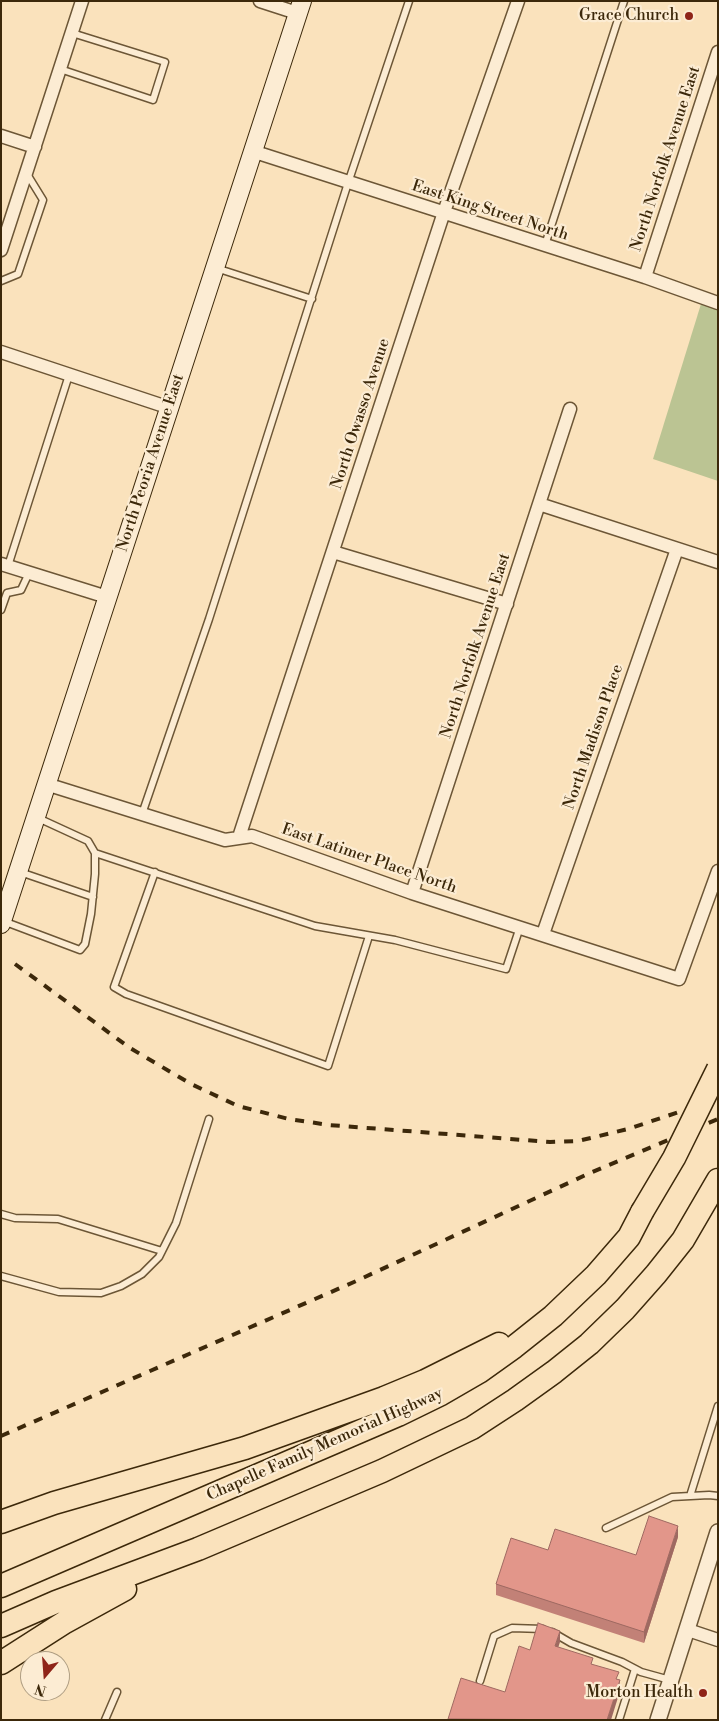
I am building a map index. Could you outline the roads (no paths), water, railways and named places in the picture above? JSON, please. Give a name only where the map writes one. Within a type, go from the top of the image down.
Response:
[{"type":"highway","name":"Chapelle Family Memorial Highway","points":[[1,1586],[398,1415],[441,1394],[479,1372],[514,1347],[553,1316],[596,1275],[629,1237],[674,1158],[718,1069]]},
{"type":"highway","points":[[1,1626],[56,1602],[198,1549],[382,1471],[472,1428],[515,1400],[589,1344],[625,1310],[683,1240],[718,1180]]},
{"type":"highway","points":[[1,1522],[54,1503],[245,1448],[384,1398],[425,1381],[553,1316]]},
{"type":"highway","points":[[1,1663],[65,1622],[198,1549]]},
{"type":"main road","name":"North Peoria Avenue East","points":[[2,923],[300,7]]},
{"type":"street","points":[[1,250],[82,1]]},
{"type":"street","points":[[260,1],[300,7]]},
{"type":"street","name":"North Owasso Avenue","points":[[239,837],[444,212],[518,1]]},
{"type":"street","name":"North Norfolk Avenue East","points":[[646,277],[718,52]]},
{"type":"street","points":[[1,136],[35,147]]},
{"type":"street","name":"East King Street North","points":[[252,151],[646,277],[718,303]]},
{"type":"street","points":[[1,352],[170,408]]},
{"type":"street","name":"North Norfolk Avenue East","points":[[412,893],[570,409]]},
{"type":"street","points":[[539,504],[718,562]]},
{"type":"street","name":"North Madison Place","points":[[543,934],[677,549]]},
{"type":"street","points":[[333,552],[507,604]]},
{"type":"street","points":[[5,565],[107,597]]},
{"type":"street","name":"East Latimer Place North","points":[[46,784],[225,840],[252,836],[412,893],[679,979],[718,871]]},
{"type":"street","points":[[658,1720],[718,1532]]},
{"type":"street","points":[[688,1630],[718,1640]]},
{"type":"lane","points":[[142,814],[209,619],[348,183],[409,1]]},
{"type":"lane","points":[[545,246],[624,1]]},
{"type":"lane","points":[[60,69],[153,100],[165,62],[72,33]]},
{"type":"lane","points":[[1,280],[18,274],[43,200],[26,173]]},
{"type":"lane","points":[[215,267],[312,299]]},
{"type":"lane","points":[[5,565],[69,375]]},
{"type":"lane","points":[[1,610],[7,593],[21,590],[29,573]]},
{"type":"lane","points":[[2,923],[80,950],[84,944],[96,874],[95,853],[88,841],[36,817]]},
{"type":"lane","points":[[95,853],[315,926],[395,940],[506,969],[520,927]]},
{"type":"lane","points":[[18,872],[93,897]]},
{"type":"lane","points":[[155,872],[114,987],[126,994],[328,1066],[369,936]]},
{"type":"lane","points":[[1,1276],[59,1292],[101,1293],[121,1286],[142,1274],[162,1251],[176,1223],[209,1118]]},
{"type":"lane","points":[[1,1214],[16,1218],[58,1219],[162,1251]]},
{"type":"lane","points":[[690,1496],[718,1406]]},
{"type":"lane","points":[[606,1528],[672,1498],[709,1494],[718,1496]]},
{"type":"lane","points":[[480,1681],[494,1636],[512,1628],[549,1630],[571,1642],[622,1662],[641,1672],[671,1680]]},
{"type":"lane","points":[[619,1720],[635,1669]]},
{"type":"lane","points":[[105,1720],[116,1692]]},
{"type":"railway","points":[[15,964],[130,1048],[191,1084],[238,1106],[289,1119],[329,1125],[550,1142],[578,1141],[628,1129],[718,1099]]},
{"type":"railway","points":[[1,1436],[354,1282],[590,1173],[718,1119]]},
{"type":"place","name":"Grace Church","points":[[689,16]]},
{"type":"place","name":"Morton Health","points":[[703,1693]]}]
